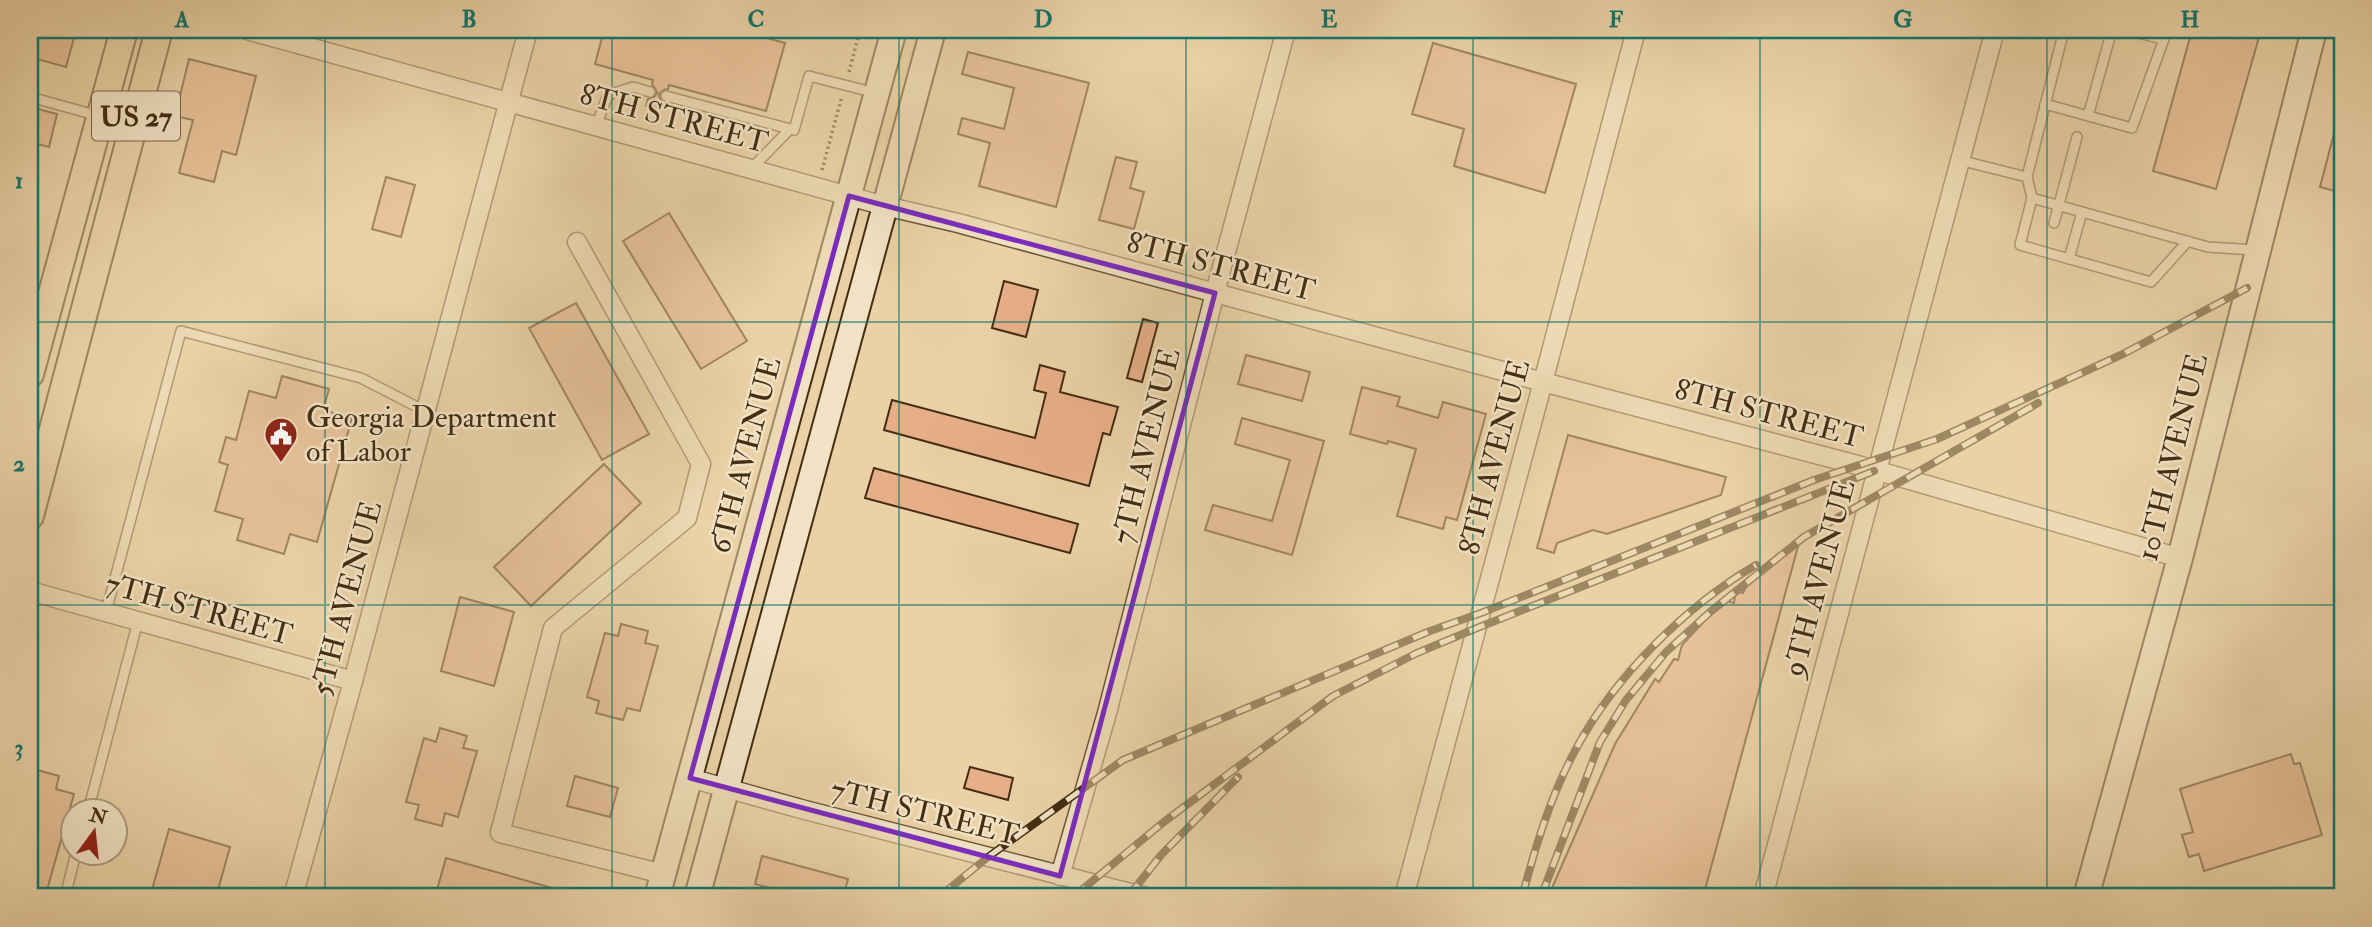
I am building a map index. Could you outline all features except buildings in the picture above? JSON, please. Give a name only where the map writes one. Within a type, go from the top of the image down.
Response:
[{"type":"main road","name":"US 27","points":[[30,374],[124,30]]},
{"type":"main road","name":"US 27","points":[[30,516],[159,30]]},
{"type":"main road","name":"6TH AVENUE","points":[[660,886],[894,30]]},
{"type":"main road","points":[[697,897],[933,30]]},
{"type":"main road","name":"10TH AVENUE","points":[[2085,897],[2180,558],[2314,30]]},
{"type":"street","name":"8TH STREET","points":[[247,30],[817,187],[1876,470],[2180,558]]},
{"type":"street","name":"5TH AVENUE","points":[[293,897],[528,30]]},
{"type":"street","name":"7TH AVENUE","points":[[1060,876],[1107,713],[1286,30]]},
{"type":"street","name":"8TH AVENUE","points":[[1404,897],[1544,382],[1636,30]]},
{"type":"street","name":"9TH AVENUE","points":[[1763,897],[1995,30]]},
{"type":"street","points":[[577,242],[701,464],[687,518],[553,628],[500,833],[660,886]]},
{"type":"street","name":"7TH STREET","points":[[30,591],[353,681]]},
{"type":"street","name":"7TH STREET","points":[[690,778],[1146,897]]},
{"type":"lane","points":[[2064,30],[2027,177],[2032,198],[2020,245],[2151,282],[2188,241]]},
{"type":"lane","points":[[2084,117],[2112,30]]},
{"type":"lane","points":[[2045,104],[2084,117],[2132,128],[2166,35],[2124,30]]},
{"type":"lane","points":[[666,96],[794,130],[809,76],[877,93]]},
{"type":"lane","points":[[596,126],[608,95],[633,88],[650,92]]},
{"type":"lane","points":[[30,97],[101,117]]},
{"type":"lane","points":[[752,168],[790,129]]},
{"type":"lane","points":[[2054,223],[2077,137]]},
{"type":"lane","points":[[1959,160],[2027,177]]},
{"type":"lane","points":[[2032,198],[2208,247],[2258,251]]},
{"type":"lane","points":[[2069,259],[2082,212]]},
{"type":"lane","points":[[2046,253],[2049,242]]},
{"type":"lane","points":[[106,612],[181,331],[361,378],[425,411]]},
{"type":"lane","points":[[92,797],[138,621]]},
{"type":"lane","points":[[65,897],[72,867]]},
{"type":"path","points":[[817,187],[860,30]]},
{"type":"highlighted area","points":[[849,196],[1215,293],[1060,876],[690,778]]},
{"type":"railway","points":[[939,897],[988,857],[1123,760],[1430,631],[1814,480],[1937,439],[2123,354],[2247,288]]},
{"type":"railway","points":[[1541,897],[1600,742],[1626,700],[1666,652],[1710,612],[1804,537],[2038,403]]},
{"type":"railway","points":[[1073,897],[1165,821],[1333,696],[1417,653],[1477,628],[1874,471]]},
{"type":"railway","points":[[1522,897],[1552,801],[1593,720],[1655,644],[1704,601],[1756,565]]},
{"type":"railway","points":[[1128,897],[1161,855],[1238,777]]},
{"type":"place","name":"Georgia Department of Labor","points":[[281,464]]}]
